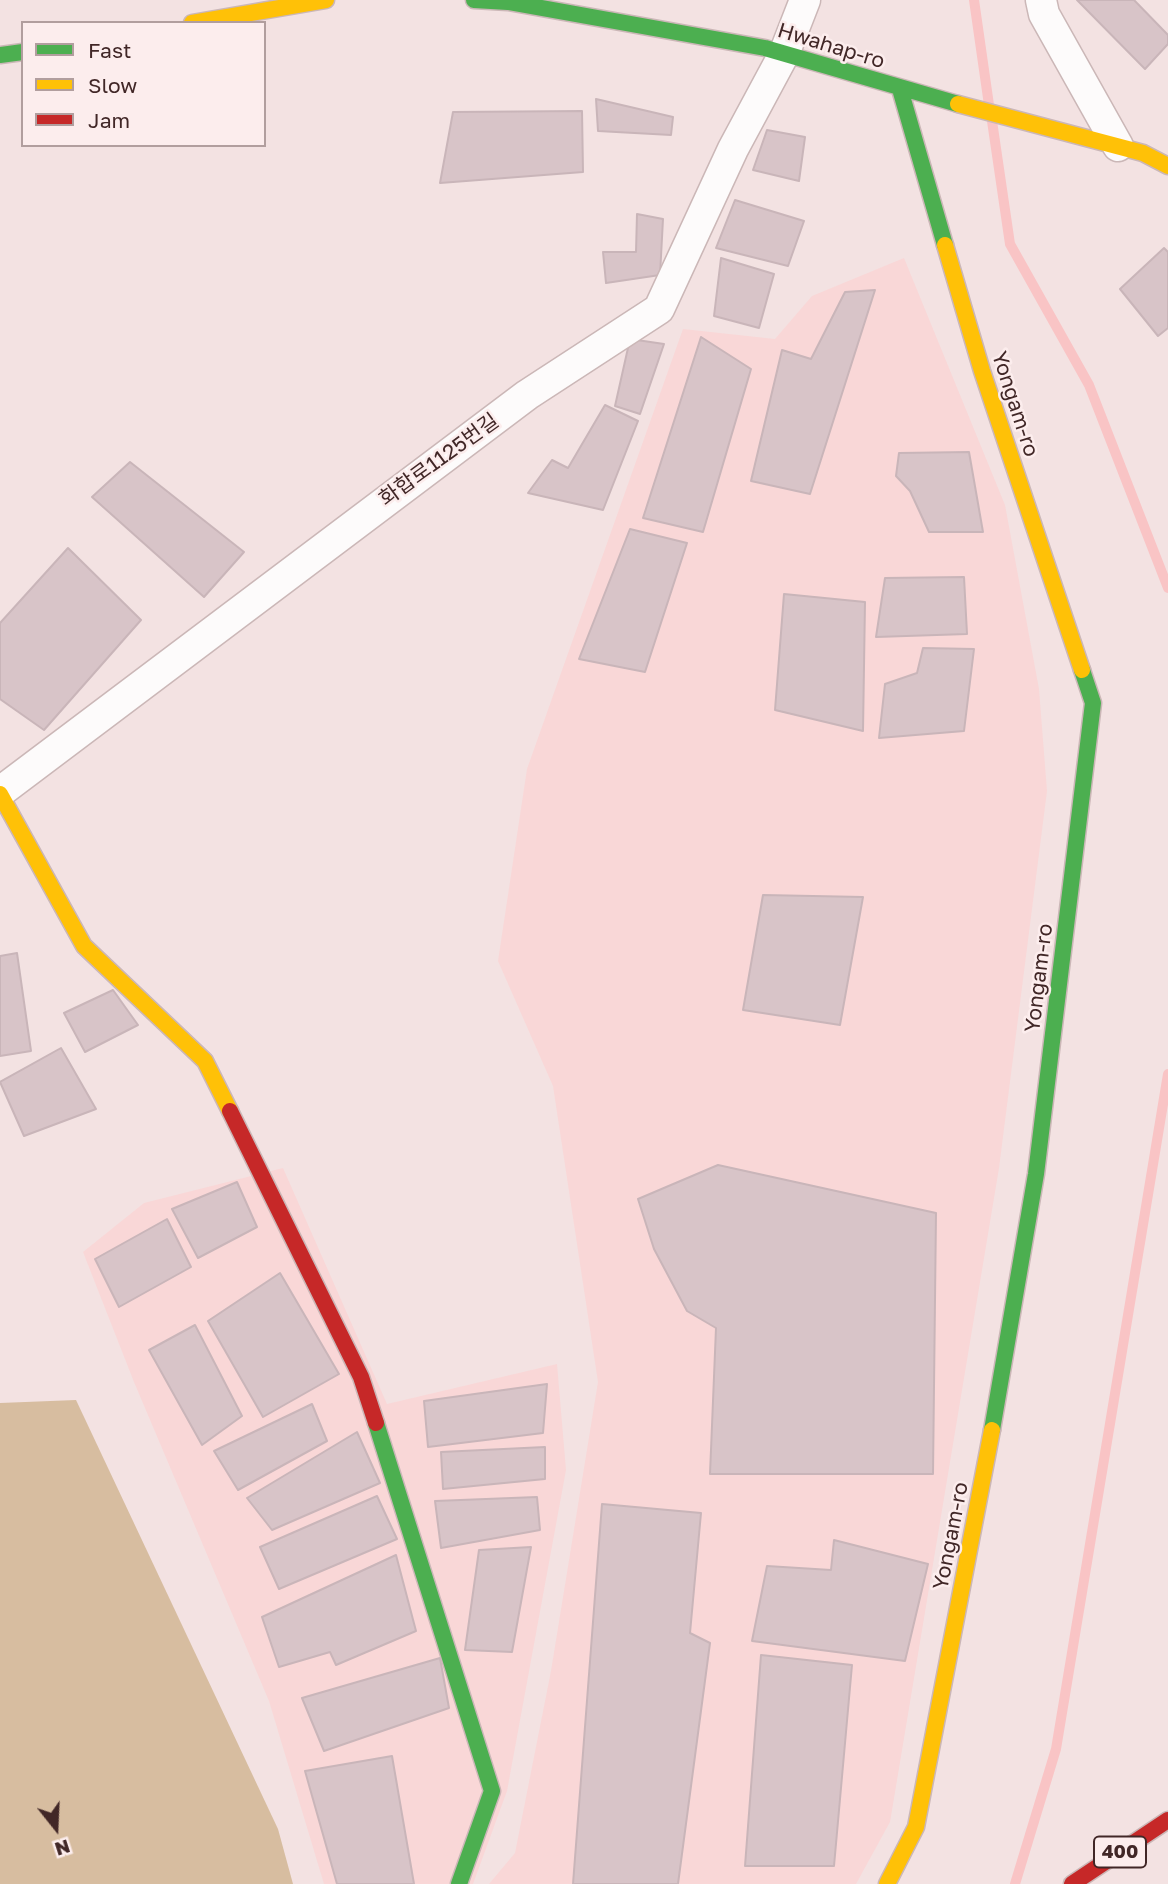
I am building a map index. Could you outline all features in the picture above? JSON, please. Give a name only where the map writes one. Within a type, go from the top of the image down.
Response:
[{"type":"main road","points":[[204,21],[326,0]]},
{"type":"main road","name":"Hwahap-ro","points":[[474,0],[508,2],[765,48],[900,89],[1143,153],[1168,166]]},
{"type":"main road","points":[[0,55],[21,52]]},
{"type":"main road","name":"Yongam-ro","points":[[887,1884],[916,1827],[977,1517],[1036,1174],[1093,703],[982,370],[900,89]]},
{"type":"main road","points":[[0,793],[84,946],[205,1060],[361,1377],[492,1791],[459,1884]]},
{"type":"main road","name":"400","points":[[1072,1884],[1168,1820]]},
{"type":"street","name":"화합로1125번길","points":[[0,793],[527,395],[659,309],[733,149],[784,54],[805,0]]},
{"type":"street","points":[[1041,0],[1044,14],[1118,146]]},
{"type":"shaded area","points":[[904,258],[1005,505],[1039,689],[1047,791],[999,1168],[890,1822],[856,1884],[489,1884],[515,1853],[551,1671],[598,1382],[553,1086],[498,961],[527,769],[683,329],[775,339],[812,296]]},
{"type":"shaded area","points":[[283,1168],[387,1404],[557,1364],[566,1470],[507,1791],[473,1884],[324,1884],[269,1701],[134,1382],[83,1252],[144,1203]]},
{"type":"shaded area","points":[[76,1400],[278,1829],[293,1884],[0,1884],[0,1403]]},
{"type":"building","points":[[1077,0],[1134,0],[1168,35],[1168,44],[1145,69]]},
{"type":"building","points":[[596,99],[673,117],[671,135],[598,131]]},
{"type":"building","points":[[582,111],[583,172],[440,183],[453,112]]},
{"type":"building","points":[[767,130],[805,137],[799,181],[753,170]]},
{"type":"building","points":[[735,200],[804,221],[788,266],[716,248]]},
{"type":"building","points":[[637,214],[663,219],[660,275],[606,283],[603,252],[636,252]]},
{"type":"building","points":[[1164,248],[1168,252],[1168,328],[1158,336],[1120,289]]},
{"type":"building","points":[[721,258],[774,274],[759,328],[714,316]]},
{"type":"building","points":[[875,290],[810,494],[751,481],[782,350],[811,359],[845,292]]},
{"type":"building","points":[[701,337],[751,369],[703,532],[643,518]]},
{"type":"building","points":[[630,339],[664,344],[640,414],[615,406]]},
{"type":"building","points":[[605,405],[638,421],[603,510],[528,493],[552,460],[568,468]]},
{"type":"building","points":[[969,452],[983,532],[929,532],[910,491],[896,476],[899,453]]},
{"type":"building","points":[[130,462],[244,552],[204,597],[92,497]]},
{"type":"building","points":[[630,529],[687,543],[645,672],[579,659]]},
{"type":"building","points":[[68,548],[141,620],[44,730],[0,699],[0,623]]},
{"type":"building","points":[[964,577],[967,634],[876,637],[885,578]]},
{"type":"building","points":[[784,594],[865,602],[863,731],[775,710]]},
{"type":"building","points":[[923,648],[974,649],[964,731],[879,738],[885,684],[917,673]]},
{"type":"building","points":[[763,895],[863,897],[840,1025],[743,1010]]},
{"type":"building","points":[[17,953],[31,1051],[0,1056],[0,956]]},
{"type":"building","points":[[113,990],[138,1025],[85,1052],[64,1013]]},
{"type":"building","points":[[61,1048],[96,1109],[24,1136],[0,1082]]},
{"type":"building","points":[[718,1165],[936,1213],[933,1474],[710,1474],[716,1328],[687,1311],[654,1249],[638,1199]]},
{"type":"building","points":[[237,1182],[257,1227],[198,1258],[172,1209]]},
{"type":"building","points":[[167,1219],[191,1267],[119,1307],[95,1259]]},
{"type":"building","points":[[280,1273],[339,1374],[263,1417],[208,1321]]},
{"type":"building","points":[[195,1325],[242,1416],[202,1445],[149,1350]]},
{"type":"building","points":[[547,1384],[543,1433],[428,1447],[424,1401]]},
{"type":"building","points":[[312,1404],[327,1441],[238,1490],[214,1451]]},
{"type":"building","points":[[357,1432],[380,1483],[272,1530],[247,1498]]},
{"type":"building","points":[[545,1447],[545,1479],[443,1489],[441,1452]]},
{"type":"building","points":[[377,1496],[397,1539],[279,1589],[260,1547]]},
{"type":"building","points":[[537,1497],[540,1530],[441,1548],[435,1501]]},
{"type":"building","points":[[602,1504],[701,1513],[690,1633],[710,1643],[678,1884],[573,1884]]},
{"type":"building","points":[[834,1540],[928,1564],[905,1661],[752,1641],[767,1566],[831,1570]]},
{"type":"building","points":[[531,1547],[512,1652],[465,1650],[479,1550]]},
{"type":"building","points":[[396,1555],[416,1631],[336,1665],[330,1652],[279,1667],[262,1617]]},
{"type":"building","points":[[761,1655],[852,1665],[834,1866],[745,1866]]},
{"type":"building","points":[[440,1658],[449,1708],[324,1751],[302,1698]]},
{"type":"building","points":[[392,1756],[414,1884],[337,1884],[305,1771]]},
{"type":"waterway","points":[[974,0],[989,105]]},
{"type":"waterway","points":[[992,121],[1010,244],[1089,385],[1168,588]]},
{"type":"waterway","points":[[1015,1884],[1056,1749],[1168,1074]]},
{"type":"traffic: fast","points":[[474,0],[508,2],[765,48],[958,104]]},
{"type":"traffic: fast","points":[[0,55],[21,52]]},
{"type":"traffic: fast","points":[[900,89],[945,245]]},
{"type":"traffic: fast","points":[[992,1430],[1036,1174],[1093,703],[1082,670]]},
{"type":"traffic: fast","points":[[376,1423],[492,1791],[459,1884]]},
{"type":"traffic: slow","points":[[204,21],[326,0]]},
{"type":"traffic: slow","points":[[958,104],[1143,153],[1168,166]]},
{"type":"traffic: slow","points":[[945,245],[982,371],[1082,670]]},
{"type":"traffic: slow","points":[[0,794],[84,946],[205,1061],[230,1111]]},
{"type":"traffic: slow","points":[[887,1884],[916,1827],[992,1430]]},
{"type":"traffic: jam","points":[[230,1111],[361,1377],[376,1423]]},
{"type":"traffic: jam","points":[[1072,1884],[1168,1820]]}]
